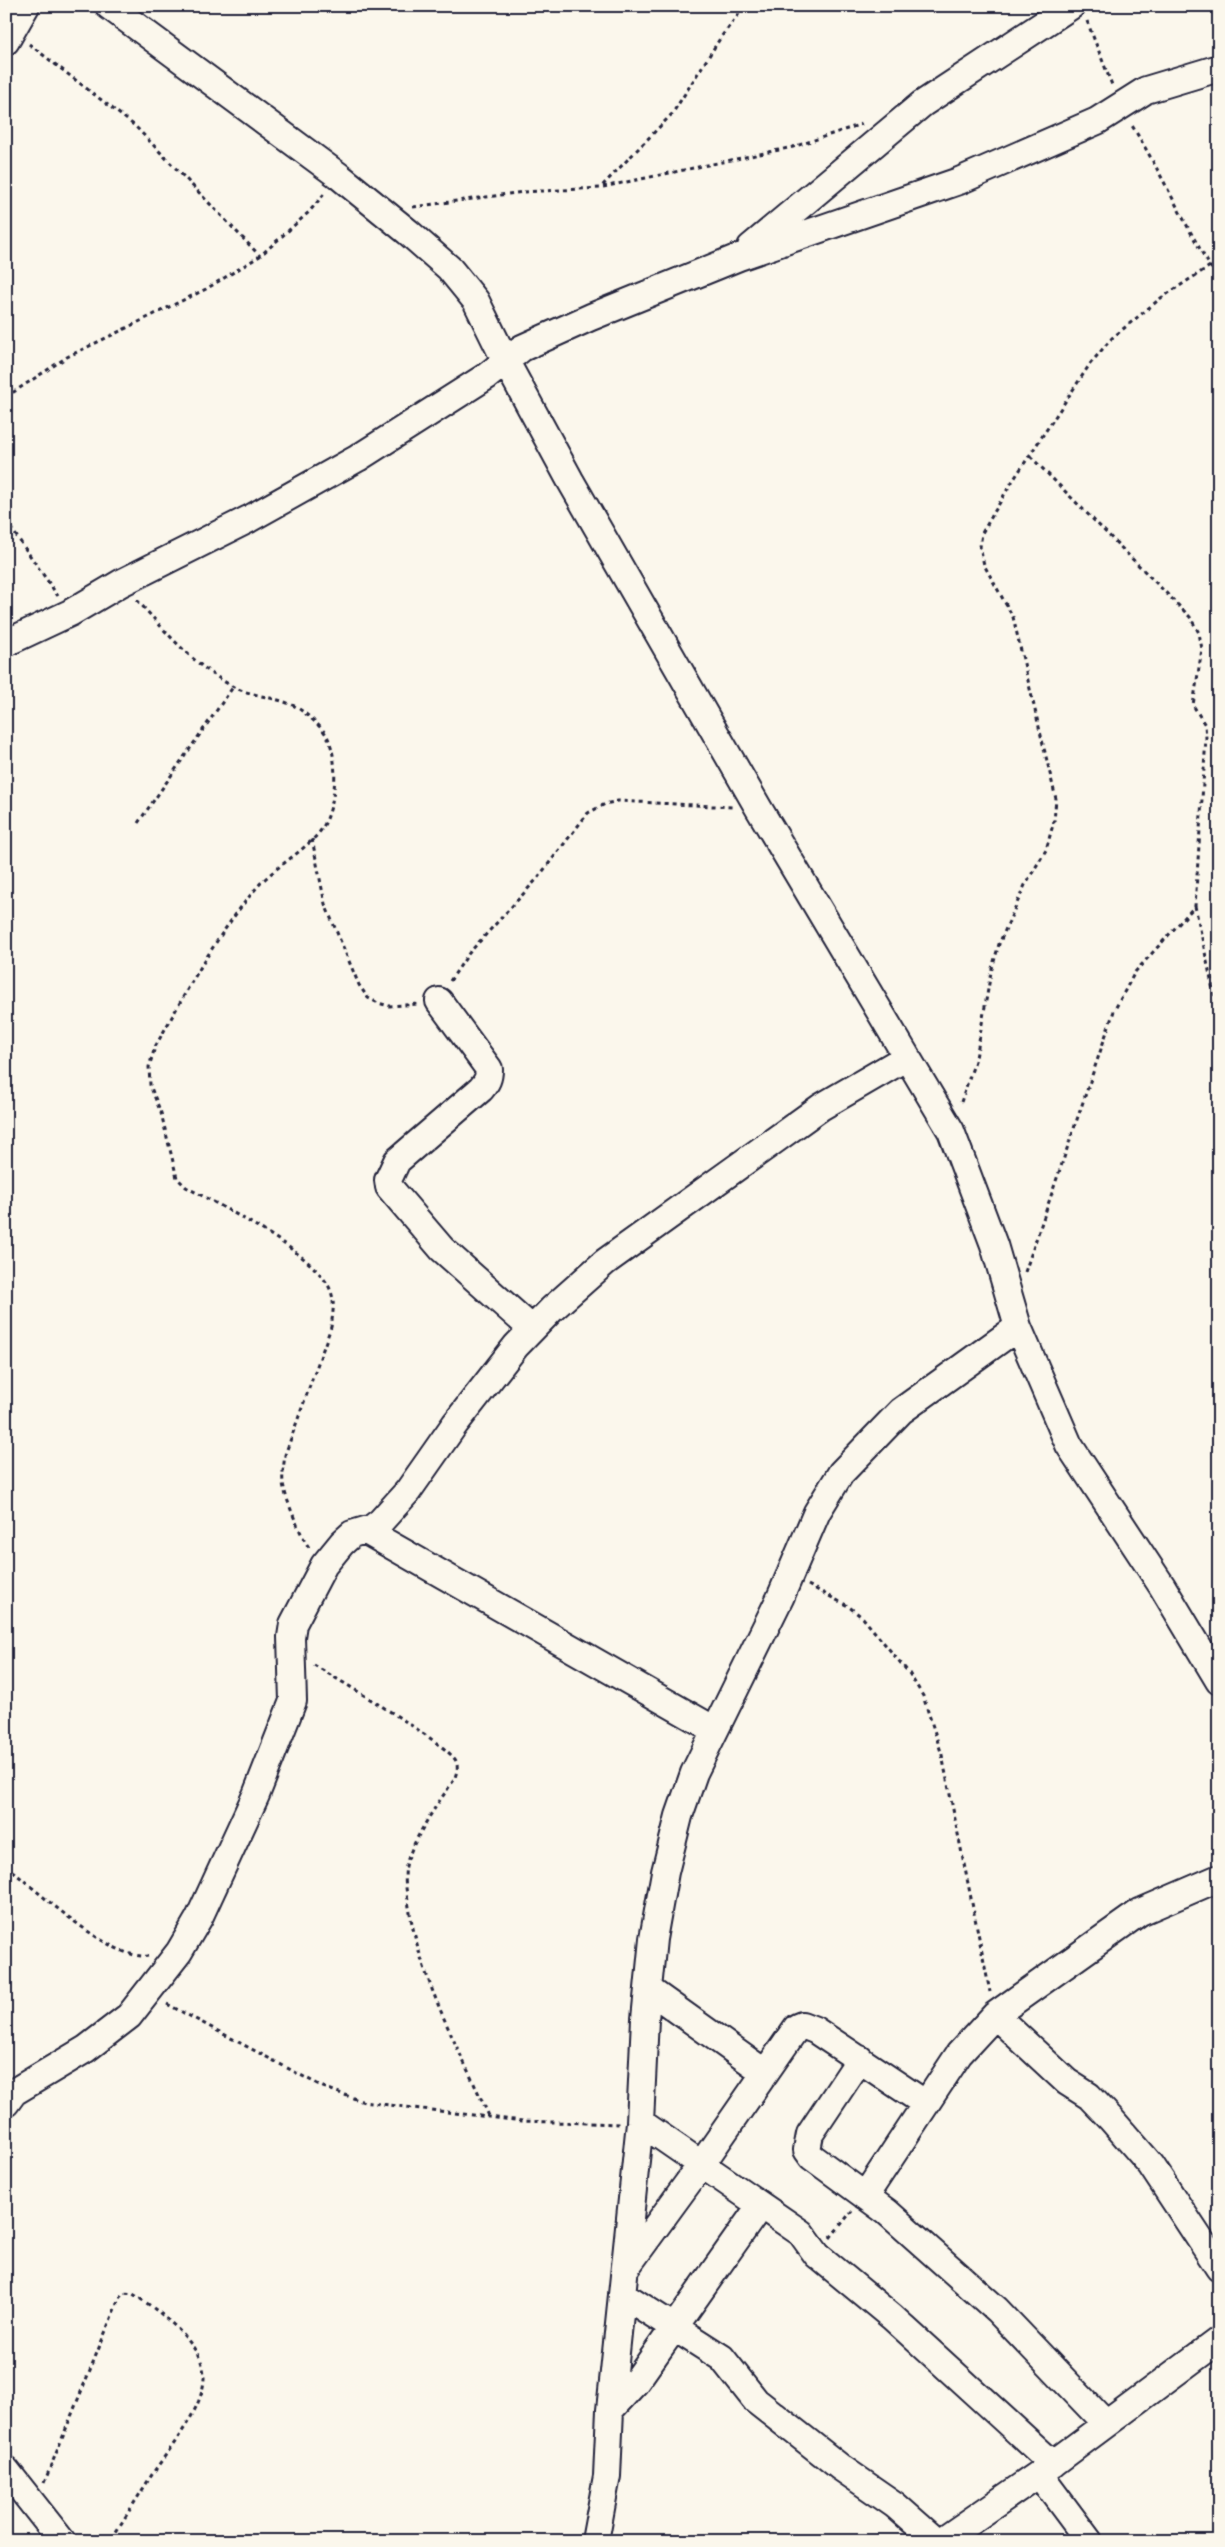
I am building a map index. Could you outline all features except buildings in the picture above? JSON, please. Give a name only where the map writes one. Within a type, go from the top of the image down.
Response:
[{"type":"street","points":[[9,36],[26,6]]},
{"type":"street","points":[[109,6],[339,176],[449,268],[476,301],[505,360],[570,480],[759,809],[951,1131],[994,1245],[1015,1318],[1069,1445],[1162,1586],[1219,1681]]},
{"type":"street","points":[[739,257],[922,104],[1078,11]]},
{"type":"street","points":[[6,643],[70,613],[121,583],[249,519],[358,458],[487,376],[522,348],[739,257],[959,181],[1098,121],[1146,90],[1219,68]]},
{"type":"street","points":[[439,1000],[489,1068],[487,1083],[397,1161],[388,1180],[389,1187],[442,1249],[532,1329]]},
{"type":"street","points":[[6,2103],[14,2092],[86,2049],[129,2016],[179,1952],[199,1918],[229,1855],[256,1795],[289,1712],[293,1701],[294,1684],[291,1650],[293,1624],[324,1565],[352,1534],[366,1531],[381,1521],[408,1491],[489,1379],[552,1309],[613,1256],[820,1107],[907,1057]]},
{"type":"street","points":[[595,2541],[607,2476],[610,2410],[640,2122],[648,1989],[655,1930],[679,1816],[694,1773],[790,1576],[817,1512],[840,1473],[901,1410],[1015,1318]]},
{"type":"street","points":[[366,1531],[715,1730]]},
{"type":"street","points":[[865,2196],[959,2054],[996,2014],[1140,1912],[1219,1878]]},
{"type":"street","points":[[648,1989],[764,2072]]},
{"type":"street","points":[[996,2014],[1067,2082],[1089,2096],[1111,2119],[1150,2165],[1219,2268]]},
{"type":"street","points":[[624,2282],[764,2072],[797,2028],[802,2025],[815,2030],[926,2104]]},
{"type":"street","points":[[860,2059],[810,2134],[806,2144],[807,2150],[812,2157],[887,2212],[997,2310],[1106,2424]]},
{"type":"street","points":[[640,2122],[801,2233],[817,2255],[892,2317],[1046,2469],[1089,2541]]},
{"type":"street","points":[[610,2410],[635,2383],[760,2206]]},
{"type":"street","points":[[624,2282],[675,2326],[722,2358],[756,2401],[771,2415],[840,2467],[895,2505],[936,2541]]},
{"type":"street","points":[[942,2541],[1046,2469],[1219,2340]]},
{"type":"street","points":[[6,2470],[62,2541]]},
{"type":"path","points":[[600,188],[608,182],[672,114],[721,37],[745,6]]},
{"type":"path","points":[[1078,11],[1120,107],[1156,162],[1188,229],[1219,278]]},
{"type":"path","points":[[9,36],[135,126],[260,256]]},
{"type":"path","points":[[382,211],[524,192],[600,188],[793,147],[866,122]]},
{"type":"path","points":[[6,397],[67,358],[206,289],[260,256],[309,212],[339,176]]},
{"type":"path","points":[[951,1131],[976,1058],[991,972],[999,944],[1025,885],[1046,850],[1054,822],[1056,799],[1013,618],[984,565],[980,547],[982,533],[988,520],[1090,364],[1112,338],[1161,298],[1210,266]]},
{"type":"path","points":[[1030,456],[1190,618],[1199,633],[1202,649],[1193,705],[1205,725],[1206,738],[1195,906],[1219,1017]]},
{"type":"path","points":[[6,521],[70,613]]},
{"type":"path","points":[[121,583],[191,659],[233,687],[301,710],[328,737],[333,756],[334,783],[329,812],[322,827],[312,839],[259,885],[229,925],[159,1040],[149,1067],[150,1085],[161,1113],[177,1178],[186,1187],[276,1238],[320,1274],[333,1296],[334,1306],[331,1326],[285,1455],[283,1470],[283,1485],[304,1541],[324,1565]]},
{"type":"path","points":[[138,823],[233,687]]},
{"type":"path","points":[[312,839],[324,904],[348,962],[368,998],[389,1006],[439,1000],[456,970],[536,880],[588,813],[605,804],[618,801],[759,809]]},
{"type":"path","points":[[1015,1318],[1114,1011],[1135,972],[1195,906]]},
{"type":"path","points":[[790,1576],[848,1606],[863,1618],[909,1673],[923,1696],[942,1755],[977,1933],[996,2014]]},
{"type":"path","points":[[291,1650],[437,1743],[456,1760],[458,1769],[454,1780],[410,1853],[405,1881],[416,1944],[440,2006],[489,2116]]},
{"type":"path","points":[[6,1866],[79,1924],[109,1945],[126,1953],[144,1956],[179,1952]]},
{"type":"path","points":[[147,1993],[323,2087],[364,2102],[522,2121],[612,2125],[640,2122]]},
{"type":"path","points":[[817,2255],[865,2196]]},
{"type":"path","points":[[35,2506],[118,2301],[124,2293],[133,2294],[177,2329],[193,2346],[203,2368],[202,2388],[189,2420],[110,2541]]}]
